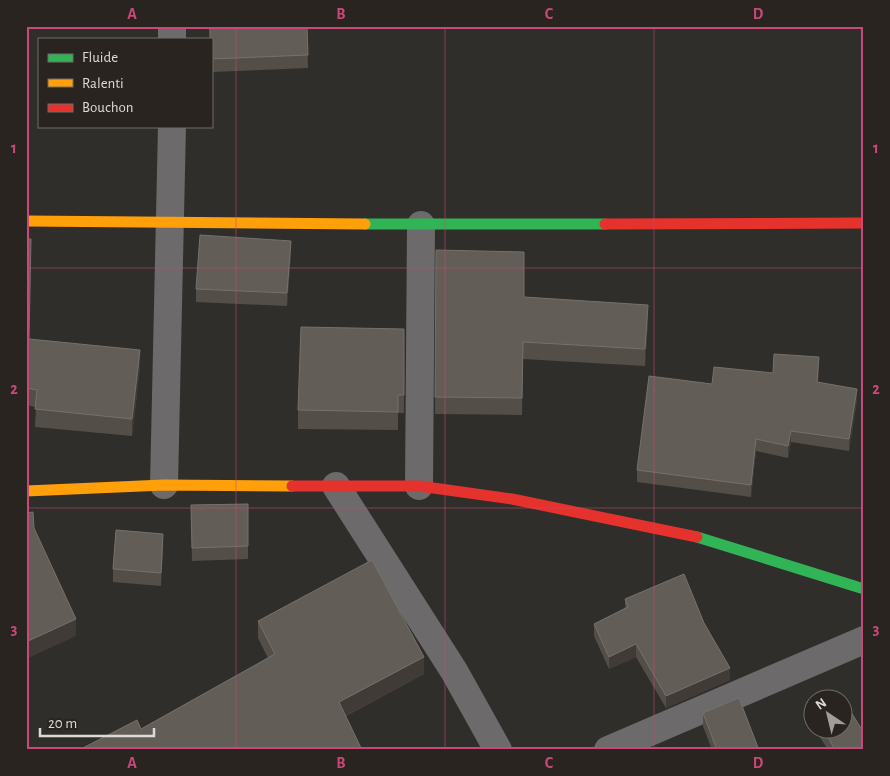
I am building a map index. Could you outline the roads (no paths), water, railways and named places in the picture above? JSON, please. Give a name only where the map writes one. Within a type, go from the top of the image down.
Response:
[{"type":"street","points":[[164,485],[172,128]]},
{"type":"street","points":[[26,221],[421,225],[864,222]]},
{"type":"street","points":[[419,486],[421,225]]},
{"type":"street","points":[[26,492],[164,485],[419,486],[512,499],[711,540],[864,589]]},
{"type":"street","points":[[336,486],[454,671],[498,750]]},
{"type":"street","points":[[608,750],[864,640]]}]
